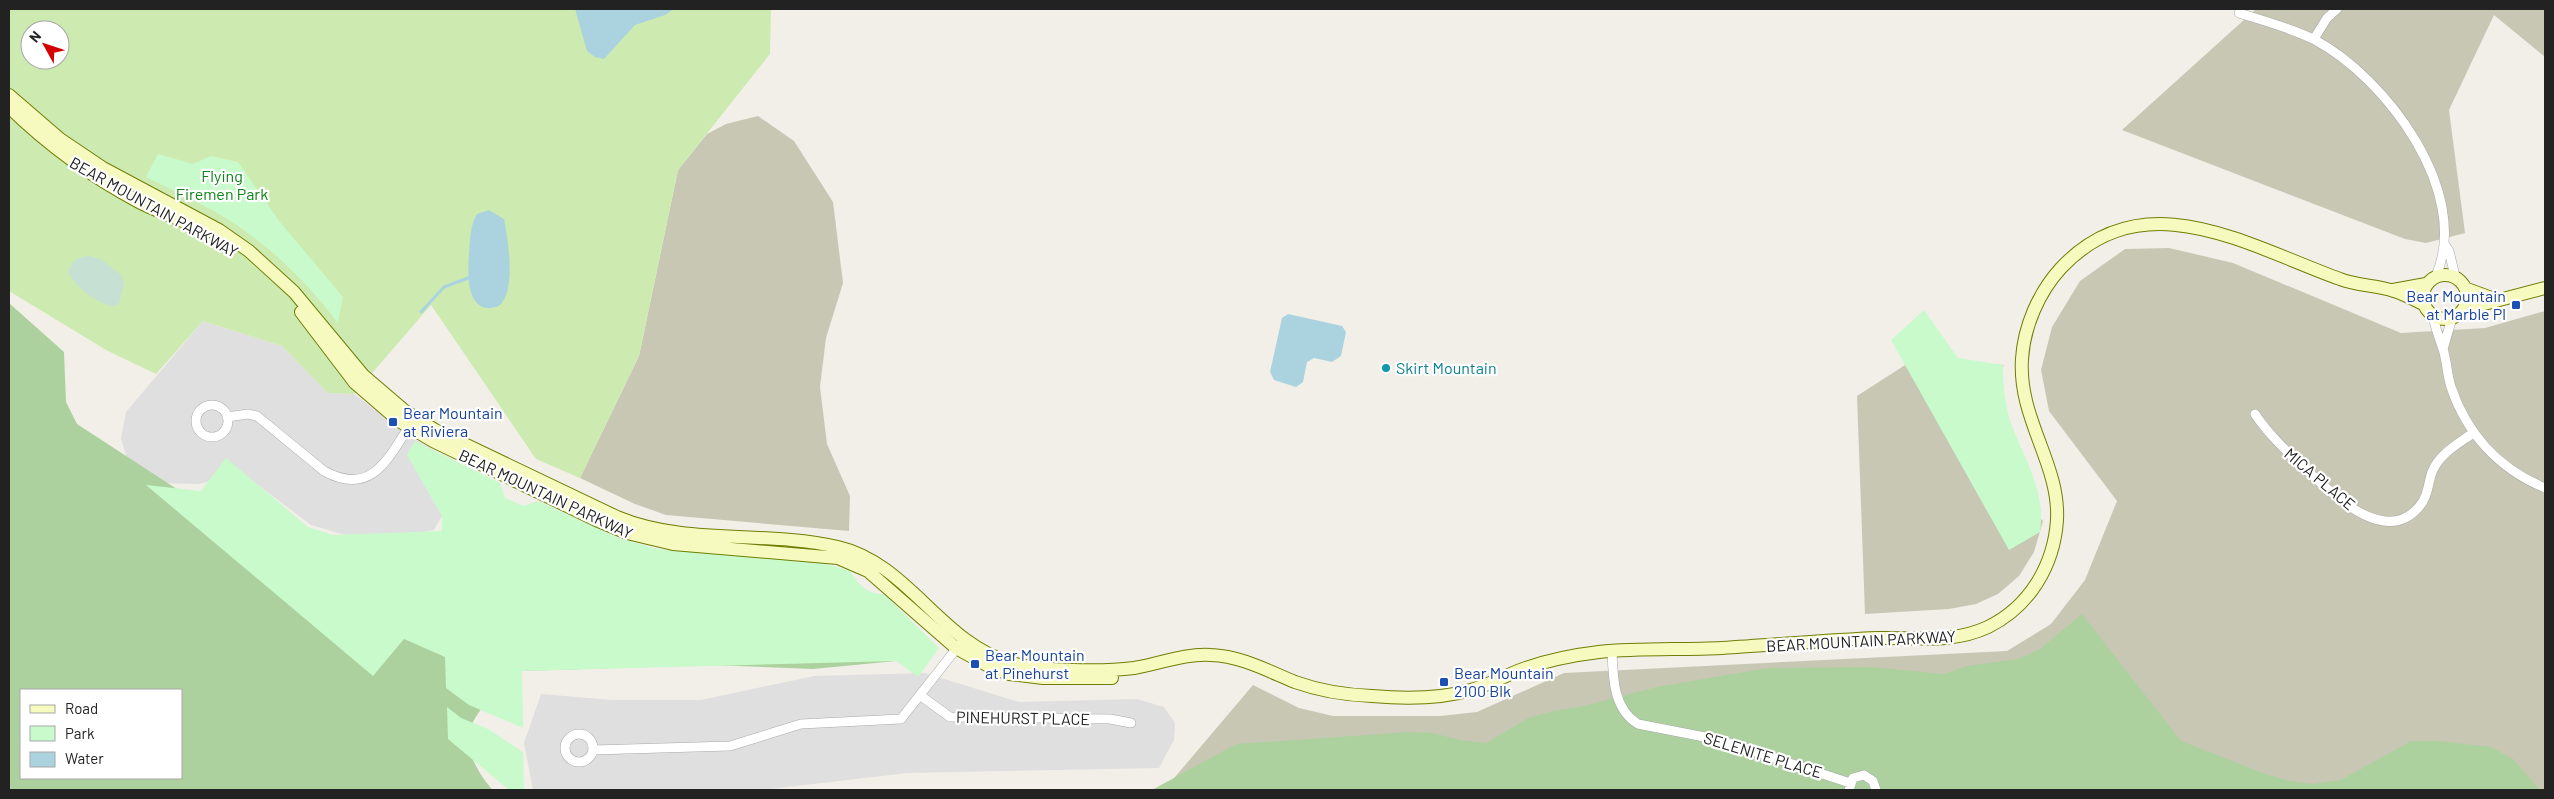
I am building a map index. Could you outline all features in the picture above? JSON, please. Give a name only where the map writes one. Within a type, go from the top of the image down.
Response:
[{"type":"street","points":[[2314,40],[2327,18],[2337,9]]},
{"type":"street","points":[[2239,13],[2314,40],[2370,80],[2405,123],[2422,153],[2440,202],[2445,245],[2449,251],[2456,276],[2467,289],[2497,300]]},
{"type":"street","name":"BEAR MOUNTAIN PARKWAY","points":[[9,95],[60,139],[103,168],[219,230],[249,251],[298,296],[363,375],[412,422]]},
{"type":"street","name":"BEAR MOUNTAIN PARKWAY","points":[[9,107],[39,136],[74,163],[140,202],[214,236],[258,268],[296,306],[355,383],[384,409],[588,516],[640,537],[673,544],[820,555],[852,563],[878,579],[982,663],[1009,674],[1061,679],[1135,676],[1228,658],[1253,664],[1292,680],[1325,690],[1374,697],[1424,697],[1464,692],[1551,660],[1612,651],[1766,646],[1883,638],[1948,639],[1978,631],[2011,613],[2023,602],[2040,579],[2054,544],[2057,522],[2054,484],[2024,399],[2021,366],[2026,330],[2039,300],[2054,277],[2080,251],[2114,231],[2132,226],[2154,223],[2195,226],[2352,283],[2393,290],[2425,305]]},
{"type":"street","points":[[2445,245],[2423,298],[2425,305],[2433,316],[2451,386],[2465,420],[2473,433],[2501,463],[2545,488]]},
{"type":"street","points":[[2431,280],[2456,276]]},
{"type":"street","name":"BEAR MOUNTAIN PARKWAY","points":[[2393,290],[2431,280]]},
{"type":"street","points":[[2433,316],[2441,319],[2452,318],[2465,309],[2490,304],[2497,300],[2545,288]]},
{"type":"street","points":[[2465,309],[2467,289]]},
{"type":"street","points":[[2443,349],[2452,318]]},
{"type":"street","points":[[227,417],[248,414],[257,416],[324,471],[336,478],[347,480],[359,480],[378,471],[412,422]]},
{"type":"street","name":"MICA PLACE","points":[[2254,414],[2274,440],[2343,503],[2364,514],[2386,520],[2399,520],[2411,515],[2420,506],[2427,495],[2436,464],[2448,451],[2473,433]]},
{"type":"street","points":[[593,750],[730,746],[801,724],[894,721],[906,714],[960,644]]},
{"type":"street","name":"SELENITE PLACE","points":[[1612,651],[1614,682],[1620,705],[1630,720],[1638,724],[1720,740],[1849,787],[1858,775],[1864,775],[1873,780],[1876,790]]},
{"type":"street","name":"PINEHURST PLACE","points":[[921,696],[950,717],[1110,719],[1131,723]]},
{"type":"shaded area","points":[[2256,9],[2545,9],[2545,57],[2494,15],[2449,110],[2465,233],[2426,243],[2405,239],[2122,130]]},
{"type":"shaded area","points":[[758,116],[794,141],[833,202],[843,283],[826,338],[820,387],[827,444],[850,496],[849,531],[666,515],[635,504],[580,478],[639,356],[678,170],[707,134],[726,124]]},
{"type":"shaded area","points":[[2169,248],[2233,263],[2401,333],[2485,328],[2545,311],[2545,790],[1164,790],[1253,685],[1299,708],[1333,716],[1440,716],[1477,712],[1564,673],[2007,651],[2051,624],[2085,580],[2117,501],[2049,411],[2041,370],[2052,327],[2080,281],[2125,249]]},
{"type":"shaded area","points":[[89,256],[102,260],[122,276],[124,285],[118,306],[96,300],[82,290],[71,278],[68,272],[71,264],[76,260]]},
{"type":"shaded area","points":[[203,321],[282,346],[328,393],[354,394],[412,438],[469,469],[434,530],[370,542],[311,525],[242,473],[199,484],[161,483],[129,465],[121,439],[126,412]]},
{"type":"shaded area","points":[[1916,358],[2004,365],[1968,417],[1994,471],[2043,521],[2034,552],[2019,576],[1998,594],[1976,604],[1949,609],[1865,614],[1857,396]]},
{"type":"shaded area","points":[[925,673],[1019,702],[1137,699],[1164,707],[1175,723],[1174,740],[1159,768],[907,773],[762,790],[533,790],[524,743],[541,694],[612,700],[701,700],[814,676]]},
{"type":"green space","points":[[9,9],[771,9],[770,54],[678,170],[639,356],[580,478],[536,459],[431,305],[354,394],[328,393],[282,346],[203,321],[156,374],[106,350],[9,291]]},
{"type":"green space","name":"Flying Firemen Park","points":[[158,154],[193,164],[211,156],[238,162],[279,221],[343,297],[338,323],[297,275],[249,234],[214,211],[146,177]]},
{"type":"green space","points":[[9,303],[64,352],[66,402],[77,424],[206,508],[896,661],[813,669],[712,665],[521,671],[490,698],[472,723],[469,732],[468,739],[471,755],[484,779],[493,790],[9,790]]},
{"type":"green space","points":[[1924,310],[1958,358],[2003,365],[2004,389],[2008,411],[2012,426],[2034,478],[2041,517],[2040,532],[2009,550],[1891,340]]},
{"type":"green space","points":[[415,441],[500,483],[505,498],[524,506],[538,501],[618,538],[658,549],[824,563],[850,571],[856,580],[868,591],[884,594],[939,648],[918,677],[896,661],[522,671],[523,728],[469,705],[446,688],[445,657],[404,639],[373,676],[146,485],[201,491],[226,458],[308,527],[333,535],[442,531],[442,516],[407,455]]},
{"type":"green space","points":[[2082,614],[2181,741],[2263,773],[2289,781],[2313,784],[2341,780],[2411,741],[2438,741],[2491,747],[2513,759],[2540,790],[1152,790],[1236,744],[1409,732],[1433,733],[1459,740],[1486,743],[1528,718],[1553,711],[1579,707],[1657,687],[1768,668],[1871,667],[1944,674],[1967,666],[2018,659],[2040,649]]},
{"type":"green space","points":[[447,707],[461,718],[488,729],[523,752],[524,790],[509,790],[448,739]]},
{"type":"water","points":[[575,9],[674,9],[665,15],[635,25],[604,59],[595,57],[587,51]]},
{"type":"water","points":[[489,210],[504,219],[509,249],[510,272],[507,293],[502,303],[499,306],[490,308],[476,302],[470,287],[468,270],[473,223],[477,214]]},
{"type":"water","points":[[1288,314],[1342,326],[1346,332],[1341,356],[1332,362],[1314,358],[1307,362],[1303,382],[1296,387],[1274,380],[1270,372],[1282,318]]},
{"type":"waterway","points":[[421,312],[444,287],[468,278]]},
{"type":"place","name":"Bear Mountain at Marble Pl","points":[[2516,305]]},
{"type":"place","name":"Skirt Mountain","points":[[1386,368]]},
{"type":"place","name":"Bear Mountain at Riviera","points":[[393,422]]},
{"type":"place","name":"Bear Mountain at Pinehurst","points":[[975,664]]},
{"type":"place","name":"Bear Mountain 2100 Blk","points":[[1444,682]]}]
